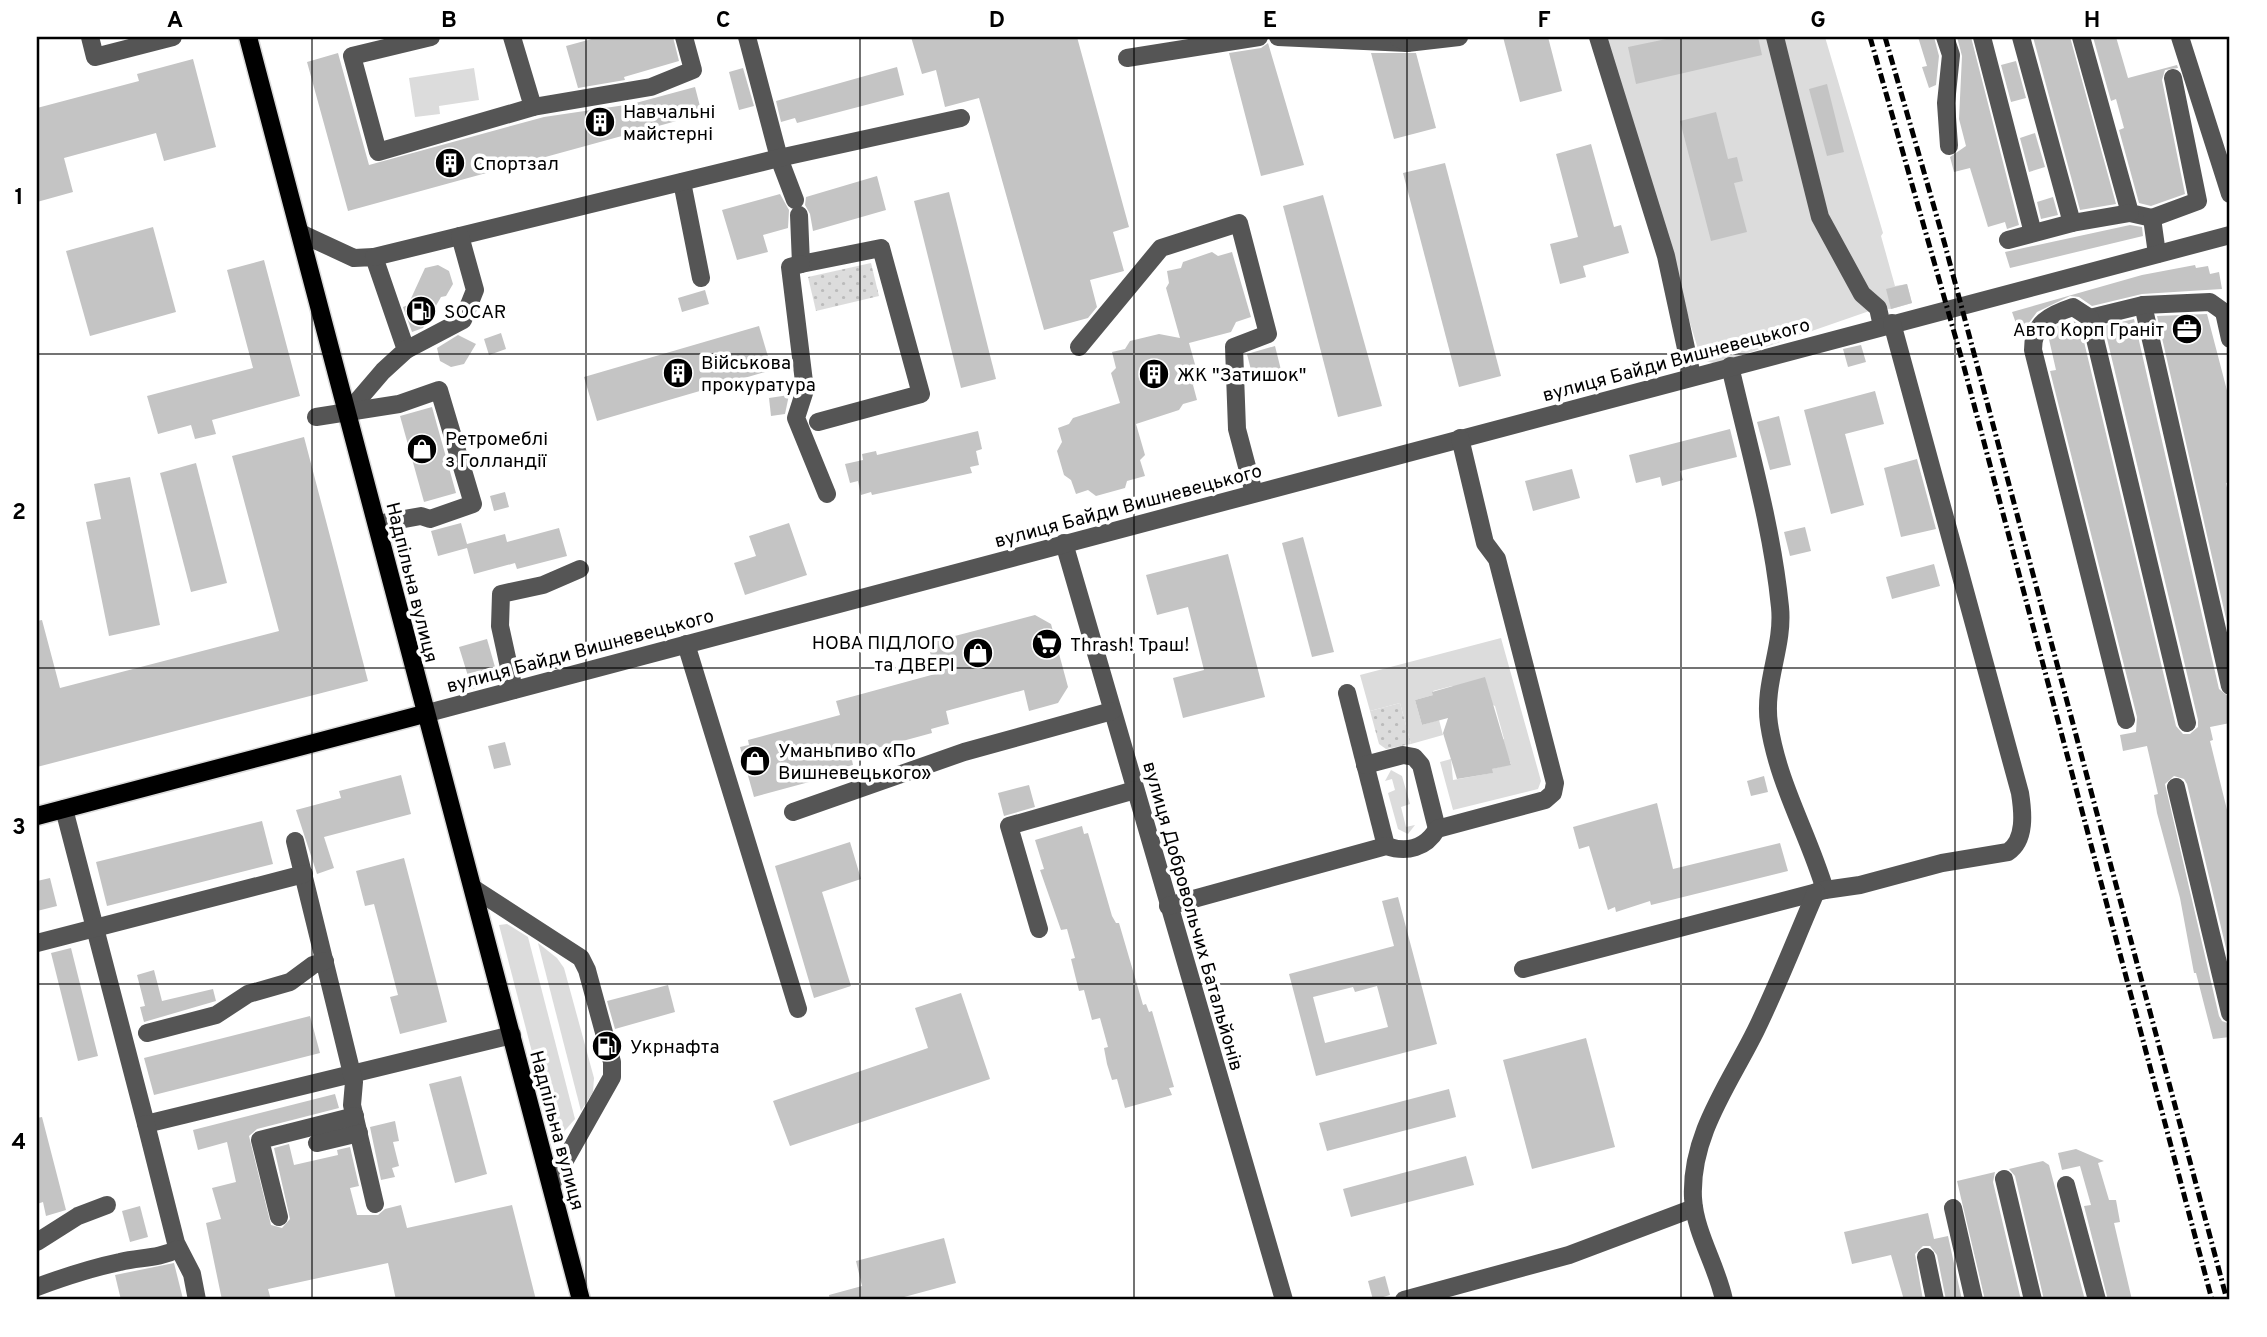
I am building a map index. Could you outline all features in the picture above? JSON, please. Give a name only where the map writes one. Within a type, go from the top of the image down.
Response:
[{"type":"main road","name":"Надпільна вулиця","points":[[248,37],[377,524],[424,713],[473,888],[581,1300]]},
{"type":"main road","name":"вулиця Байди Вишневецького","points":[[37,816],[424,713]]},
{"type":"street","points":[[90,37],[95,57],[173,37]]},
{"type":"street","points":[[431,37],[352,56],[378,152],[533,107],[651,87],[693,70],[684,37]]},
{"type":"street","points":[[512,37],[533,107]]},
{"type":"street","points":[[747,37],[779,158],[797,207],[802,264]]},
{"type":"street","points":[[1127,58],[1259,37]]},
{"type":"street","points":[[1278,37],[1402,40],[1459,37]]},
{"type":"street","points":[[1598,37],[1666,256],[1692,376]]},
{"type":"street","points":[[1524,969],[1821,891],[1860,885],[1942,863],[2008,852],[2019,838],[2022,822],[2018,787],[1887,325],[1878,308],[1862,293],[1820,217],[1775,37]]},
{"type":"street","points":[[1945,37],[1951,55],[1946,103],[1949,146]]},
{"type":"street","points":[[1982,37],[2033,233]]},
{"type":"street","points":[[2021,37],[2072,223]]},
{"type":"street","points":[[2081,37],[2130,213]]},
{"type":"street","points":[[2180,37],[2230,194]]},
{"type":"street","points":[[2008,240],[2072,223],[2130,213],[2152,218],[2198,201],[2173,78]]},
{"type":"street","points":[[300,233],[354,258],[374,257],[779,158],[961,118]]},
{"type":"street","points":[[682,182],[701,278]]},
{"type":"street","points":[[2152,218],[2157,254]]},
{"type":"street","points":[[1079,347],[1161,248],[1239,223],[1268,334],[1234,346],[1237,429],[1254,493]]},
{"type":"street","name":"вулиця Байди Вишневецького","points":[[424,713],[2230,235]]},
{"type":"street","points":[[347,413],[383,371],[406,351],[463,320],[475,290],[460,236]]},
{"type":"street","points":[[818,422],[921,394],[881,248],[790,267],[805,390],[796,418],[827,494]]},
{"type":"street","points":[[374,257],[406,351]]},
{"type":"street","points":[[2090,318],[2143,305],[2210,302],[2227,312],[2230,339]]},
{"type":"street","points":[[2143,305],[2230,686]]},
{"type":"street","points":[[2126,720],[2033,350],[2033,335],[2048,316],[2073,307],[2090,318],[2187,723]]},
{"type":"street","points":[[1724,1300],[1694,1208],[1697,1163],[1709,1119],[1756,1029],[1821,891],[1814,855],[1784,790],[1769,725],[1767,696],[1780,608],[1760,498],[1730,366]]},
{"type":"street","points":[[317,417],[399,404],[439,390],[473,504],[430,519],[421,516],[377,524]]},
{"type":"street","points":[[1168,906],[1386,846],[1401,850],[1422,845],[1428,843],[1437,829],[1545,800],[1555,788],[1497,559],[1485,543],[1460,438]]},
{"type":"street","name":"вулиця Добровольчих Батальйонів","points":[[1064,544],[1284,1300]]},
{"type":"street","points":[[514,690],[500,626],[501,594],[543,585],[580,569]]},
{"type":"street","points":[[686,644],[798,1009]]},
{"type":"street","points":[[1347,693],[1386,846]]},
{"type":"street","points":[[793,812],[964,752],[1112,711]]},
{"type":"street","points":[[1365,765],[1403,755],[1418,760],[1437,829]]},
{"type":"street","points":[[2176,787],[2230,1013]]},
{"type":"street","points":[[1040,929],[1009,826],[1135,790]]},
{"type":"street","points":[[64,809],[97,927],[178,1249],[192,1274],[197,1300]]},
{"type":"street","points":[[295,841],[352,1076],[357,1124],[375,1204]]},
{"type":"street","points":[[37,943],[304,874]]},
{"type":"street","points":[[473,888],[581,958],[587,970],[612,1062],[610,1084],[551,1185]]},
{"type":"street","points":[[147,1033],[216,1015],[248,994],[290,982],[313,965],[325,961]]},
{"type":"street","points":[[146,1124],[512,1035]]},
{"type":"street","points":[[317,1143],[357,1124]]},
{"type":"street","points":[[279,1217],[260,1140],[357,1124]]},
{"type":"street","points":[[2004,1179],[2033,1300]]},
{"type":"street","points":[[2066,1185],[2098,1300]]},
{"type":"street","points":[[37,1242],[78,1216],[107,1205]]},
{"type":"street","points":[[1404,1300],[1569,1255],[1694,1208]]},
{"type":"street","points":[[1953,1208],[1974,1300]]},
{"type":"street","points":[[37,1287],[64,1276],[120,1262],[161,1257],[178,1249]]},
{"type":"street","points":[[1926,1258],[1935,1300]]},
{"type":"shaded area","points":[[1603,37],[1825,37],[1883,233],[1881,236],[1895,286],[1907,284],[1912,303],[1891,309],[1878,308],[1717,364],[1706,361],[1698,349]]},
{"type":"shaded area","points":[[474,68],[479,100],[439,106],[440,114],[415,117],[409,78]]},
{"type":"shaded area","points":[[871,263],[879,296],[816,311],[808,277]]},
{"type":"shaded area","points":[[1501,638],[1541,781],[1538,789],[1453,810],[1440,762],[1451,759],[1453,780],[1492,773],[1492,769],[1511,764],[1501,740],[1504,739],[1495,706],[1452,686],[1433,691],[1433,695],[1415,700],[1422,725],[1439,720],[1443,735],[1411,744],[1400,703],[1370,711],[1360,675]]},
{"type":"shaded area","points":[[1400,703],[1411,744],[1386,749],[1379,744],[1370,711]]},
{"type":"shaded area","points":[[1391,770],[1402,776],[1410,804],[1401,807],[1406,827],[1415,825],[1408,834],[1398,829],[1388,793],[1395,790],[1392,779],[1385,781]]},
{"type":"shaded area","points":[[507,924],[528,937],[575,1119],[561,1135],[553,1133],[499,925]]},
{"type":"shaded area","points":[[538,943],[557,958],[564,968],[594,1078],[593,1092],[581,1111]]},
{"type":"building","points":[[599,37],[673,37],[679,61],[624,77],[625,80],[578,88],[566,46]]},
{"type":"building","points":[[911,37],[1077,37],[1129,227],[1113,232],[1124,271],[1090,280],[1097,307],[1088,318],[1044,330],[979,98],[945,107],[936,70],[922,74]]},
{"type":"building","points":[[1503,37],[1548,37],[1562,91],[1520,102]]},
{"type":"building","points":[[1676,37],[1758,37],[1762,55],[1636,84],[1628,47]]},
{"type":"building","points":[[1918,37],[1934,37],[1939,56],[1936,85],[1929,88],[1922,67],[1927,66]]},
{"type":"building","points":[[1957,37],[1971,37],[2019,225],[2007,229],[2005,222],[1988,227],[1970,168],[1954,172],[1950,157],[1966,146],[1959,119],[1962,56]]},
{"type":"building","points":[[2033,37],[2070,37],[2116,204],[2080,210]]},
{"type":"building","points":[[2093,37],[2116,37],[2128,78],[2177,65],[2178,68],[2165,70],[2162,80],[2185,194],[2151,206],[2139,203],[2119,130],[2124,128],[2116,99],[2111,101]]},
{"type":"building","points":[[1268,43],[1304,165],[1261,176],[1229,53],[1261,48]]},
{"type":"building","points":[[338,53],[369,165],[544,117],[632,104],[695,87],[702,114],[348,211],[307,62]]},
{"type":"building","points":[[1371,53],[1416,53],[1436,128],[1394,139]]},
{"type":"building","points":[[193,59],[216,147],[164,161],[156,133],[64,158],[73,192],[37,202],[37,108],[139,81],[137,74]]},
{"type":"building","points":[[2016,61],[2026,98],[2011,102],[2001,65]]},
{"type":"building","points":[[897,67],[904,95],[797,123],[795,118],[781,122],[776,101]]},
{"type":"building","points":[[743,68],[754,106],[739,110],[729,72]]},
{"type":"building","points":[[1827,84],[1844,152],[1827,156],[1809,89]]},
{"type":"building","points":[[1716,112],[1728,159],[1737,157],[1743,181],[1734,183],[1747,232],[1711,241],[1680,121]]},
{"type":"building","points":[[2035,133],[2045,167],[2029,172],[2020,138]]},
{"type":"building","points":[[1591,144],[1614,227],[1621,225],[1629,253],[1583,266],[1586,277],[1560,284],[1550,244],[1578,237],[1556,154]]},
{"type":"building","points":[[1445,163],[1501,376],[1459,387],[1403,173]]},
{"type":"building","points":[[877,176],[886,210],[813,231],[810,214],[805,205],[806,197]]},
{"type":"building","points":[[949,192],[996,379],[961,388],[914,201]]},
{"type":"building","points":[[780,194],[789,210],[788,228],[763,235],[768,252],[737,260],[722,210]]},
{"type":"building","points":[[1323,195],[1382,406],[1338,417],[1283,206]]},
{"type":"building","points":[[2053,197],[2058,215],[2041,219],[2037,202]]},
{"type":"building","points":[[2130,225],[2142,227],[2143,236],[2010,268],[2005,252]]},
{"type":"building","points":[[153,227],[176,312],[90,336],[66,251]]},
{"type":"building","name":"ЖК \"Затишок\"","points":[[1212,252],[1218,256],[1232,252],[1251,317],[1236,322],[1231,332],[1189,343],[1198,375],[1193,385],[1197,400],[1183,404],[1179,410],[1136,424],[1145,455],[1140,460],[1145,476],[1127,481],[1125,488],[1096,496],[1088,490],[1076,494],[1071,480],[1064,475],[1057,451],[1062,442],[1058,428],[1069,424],[1073,418],[1120,403],[1111,373],[1116,368],[1112,352],[1125,349],[1130,341],[1159,334],[1180,338],[1166,288],[1169,283],[1167,271],[1181,268],[1183,262]]},
{"type":"building","points":[[264,260],[300,396],[212,420],[216,434],[195,439],[191,425],[158,434],[147,396],[253,368],[227,270]]},
{"type":"building","points":[[438,265],[449,271],[453,284],[446,296],[441,297],[423,328],[412,332],[403,307],[408,305],[425,268]]},
{"type":"building","points":[[2195,265],[2196,268],[2208,266],[2210,274],[2219,272],[2222,289],[2142,294],[2092,306],[2079,297],[2070,296],[2037,312],[2020,335],[2012,312],[2142,275]]},
{"type":"building","points":[[1907,284],[1912,303],[1891,309],[1886,289]]},
{"type":"building","points":[[705,290],[709,304],[682,312],[678,298]]},
{"type":"building","points":[[2207,314],[2230,402],[2230,482],[2226,483],[2230,502],[2230,636],[2157,316]]},
{"type":"building","points":[[2134,319],[2219,689],[2229,697],[2230,704],[2230,723],[2210,727],[2213,740],[2210,741],[2230,822],[2230,965],[2187,784],[2184,779],[2174,776],[2165,784],[2219,1016],[2222,1021],[2230,1024],[2230,1037],[2213,1039],[2194,973],[2180,898],[2157,813],[2154,795],[2158,794],[2147,746],[2123,751],[2120,735],[2136,732],[2137,717],[2050,371],[2056,370],[2048,335],[2056,327],[2072,320],[2080,325],[2176,726],[2183,734],[2190,734],[2198,727],[2198,720],[2104,326]]},
{"type":"building","name":"Військова прокуратура","points":[[759,326],[772,370],[597,421],[584,377]]},
{"type":"building","points":[[501,333],[506,349],[489,355],[484,339]]},
{"type":"building","points":[[458,335],[476,344],[464,364],[451,367],[440,361],[437,348]]},
{"type":"building","points":[[1861,345],[1866,362],[1848,367],[1843,349]]},
{"type":"building","points":[[1275,346],[1281,370],[1253,378],[1247,354]]},
{"type":"building","points":[[1875,391],[1884,424],[1845,434],[1864,505],[1831,514],[1804,410]]},
{"type":"building","points":[[789,395],[785,414],[771,416],[769,398]]},
{"type":"building","points":[[432,407],[456,493],[424,502],[400,416]]},
{"type":"building","points":[[1779,416],[1791,465],[1770,470],[1757,422]]},
{"type":"building","points":[[1730,429],[1737,457],[1680,471],[1683,480],[1662,486],[1660,477],[1636,483],[1629,455]]},
{"type":"building","points":[[978,431],[982,449],[976,451],[979,465],[970,467],[972,473],[872,495],[871,492],[861,495],[858,481],[850,483],[845,464],[863,460],[862,454],[876,451],[877,455]]},
{"type":"building","points":[[304,437],[368,681],[37,767],[37,621],[42,620],[60,688],[279,631],[232,456]]},
{"type":"building","points":[[1917,459],[1936,529],[1901,537],[1884,468]]},
{"type":"building","points":[[196,463],[227,583],[191,592],[160,473]]},
{"type":"building","points":[[1572,469],[1580,498],[1533,511],[1525,481]]},
{"type":"building","points":[[130,477],[160,625],[109,636],[86,522],[101,519],[94,484]]},
{"type":"building","points":[[505,492],[509,507],[494,511],[490,496]]},
{"type":"building","points":[[461,523],[467,544],[505,534],[507,542],[559,528],[567,556],[517,569],[515,563],[474,574],[467,548],[438,556],[431,531]]},
{"type":"building","points":[[789,523],[807,575],[745,595],[734,563],[756,556],[749,536]]},
{"type":"building","points":[[1805,527],[1811,551],[1790,556],[1784,532]]},
{"type":"building","points":[[1303,537],[1334,652],[1312,657],[1282,543]]},
{"type":"building","points":[[1228,554],[1265,697],[1183,718],[1173,678],[1204,670],[1188,607],[1157,615],[1146,575]]},
{"type":"building","points":[[1934,564],[1940,586],[1892,599],[1886,577]]},
{"type":"building","points":[[1035,615],[1051,624],[1068,687],[1058,703],[1029,711],[1024,690],[946,711],[949,724],[931,729],[932,733],[851,755],[853,765],[845,767],[846,772],[754,797],[740,747],[749,745],[748,740],[840,715],[836,701],[935,674],[928,643]]},
{"type":"building","points":[[487,639],[497,674],[489,676],[491,684],[472,689],[459,647]]},
{"type":"building","points":[[1485,677],[1511,765],[1492,769],[1493,773],[1457,779],[1443,733],[1448,718],[1422,725],[1415,700],[1433,695],[1432,692]]},
{"type":"building","points":[[505,742],[511,765],[494,769],[488,746]]},
{"type":"building","points":[[401,775],[411,814],[324,837],[334,868],[317,874],[296,810],[341,798],[339,791]]},
{"type":"building","points":[[1764,776],[1768,792],[1751,796],[1747,781]]},
{"type":"building","points":[[1029,785],[1035,807],[1004,816],[998,793]]},
{"type":"building","points":[[1657,803],[1673,869],[1780,843],[1788,871],[1651,905],[1650,901],[1616,912],[1615,907],[1608,910],[1589,846],[1579,849],[1573,827]]},
{"type":"building","points":[[262,821],[273,864],[107,906],[96,862]]},
{"type":"building","points":[[1082,826],[1084,834],[1088,833],[1112,916],[1116,923],[1119,923],[1143,1005],[1146,1004],[1149,1012],[1152,1011],[1174,1087],[1169,1088],[1172,1095],[1125,1108],[1117,1079],[1112,1080],[1107,1064],[1104,1048],[1108,1047],[1100,1018],[1092,1020],[1084,990],[1079,991],[1071,959],[1075,958],[1067,929],[1061,930],[1040,870],[1044,869],[1035,840]]},
{"type":"building","points":[[850,842],[861,879],[822,892],[851,986],[814,998],[775,866]]},
{"type":"building","points":[[404,858],[447,1022],[400,1034],[390,997],[398,995],[374,904],[365,906],[356,871]]},
{"type":"building","points":[[50,878],[57,906],[37,911],[37,881]]},
{"type":"building","points":[[1398,897],[1437,1044],[1316,1076],[1289,974],[1394,946],[1382,901]],"holes":[[[1377,986],[1388,1027],[1325,1043],[1313,997],[1353,987],[1355,992]]]},
{"type":"building","points":[[71,948],[98,1056],[78,1061],[51,953]]},
{"type":"building","points":[[154,970],[162,1001],[213,989],[216,1001],[144,1022],[140,1007],[145,1006],[137,975]]},
{"type":"building","points":[[668,985],[675,1012],[615,1029],[607,1001]]},
{"type":"building","points":[[961,993],[990,1079],[790,1146],[773,1101],[928,1048],[915,1008]]},
{"type":"building","points":[[310,1016],[320,1053],[154,1095],[144,1058]]},
{"type":"building","points":[[1586,1038],[1615,1147],[1532,1169],[1503,1060]]},
{"type":"building","points":[[461,1076],[487,1174],[455,1183],[429,1084]]},
{"type":"building","points":[[1449,1089],[1456,1117],[1327,1151],[1319,1123]]},
{"type":"building","points":[[335,1094],[339,1108],[257,1129],[249,1136],[271,1225],[282,1228],[290,1219],[274,1148],[289,1144],[294,1165],[338,1155],[337,1150],[350,1147],[359,1186],[350,1188],[357,1215],[378,1215],[385,1209],[401,1205],[407,1228],[512,1205],[536,1300],[396,1300],[388,1263],[268,1289],[271,1300],[222,1300],[206,1223],[221,1219],[212,1188],[236,1182],[227,1142],[198,1150],[193,1130]]},
{"type":"building","points":[[42,1117],[66,1210],[46,1216],[43,1202],[37,1204],[37,1118]]},
{"type":"building","points":[[395,1121],[399,1141],[393,1142],[399,1166],[392,1168],[395,1177],[381,1180],[370,1127]]},
{"type":"building","points":[[2076,1149],[2104,1161],[2098,1163],[2109,1200],[2116,1200],[2120,1222],[2114,1223],[2132,1300],[2108,1300],[2084,1206],[2091,1205],[2080,1166],[2062,1170],[2058,1153]]},
{"type":"building","points":[[1466,1156],[1474,1185],[1351,1217],[1343,1189]]},
{"type":"building","points":[[2043,1161],[2049,1165],[2085,1300],[2044,1300],[2015,1176],[2009,1169]]},
{"type":"building","points":[[1995,1172],[1993,1182],[2021,1300],[1985,1300],[1957,1181]]},
{"type":"building","points":[[140,1206],[148,1237],[130,1242],[122,1211]]},
{"type":"building","points":[[1928,1213],[1934,1239],[1948,1236],[1962,1300],[1946,1300],[1937,1255],[1930,1246],[1923,1246],[1915,1254],[1923,1300],[1904,1300],[1891,1255],[1852,1264],[1844,1232]]},
{"type":"building","points":[[944,1238],[956,1283],[893,1300],[830,1300],[829,1295],[862,1286],[856,1261]]},
{"type":"building","points":[[174,1263],[183,1299],[121,1300],[115,1275]]},
{"type":"building","points":[[1385,1276],[1390,1295],[1373,1300],[1368,1281]]},
{"type":"railway","points":[[1870,37],[1964,367],[2212,1300]]},
{"type":"railway","points":[[1885,37],[1945,245],[2227,1300]]},
{"type":"place","name":"Навчальні майстерні","points":[[600,122]]},
{"type":"place","name":"Спортзал","points":[[450,163]]},
{"type":"place","name":"SOCAR","points":[[421,311]]},
{"type":"place","name":"Авто Корп Граніт","points":[[2187,329]]},
{"type":"place","name":"Військова прокуратура","points":[[678,373]]},
{"type":"place","name":"ЖК \"Затишок\"","points":[[1154,374]]},
{"type":"place","name":"Ретромеблі з Голландії","points":[[422,449]]},
{"type":"place","name":"Thrash! Траш!","points":[[1047,644]]},
{"type":"place","name":"НОВА ПІДЛОГО та ДВЕРІ","points":[[978,653]]},
{"type":"place","name":"Уманьпиво «По Вишневецького»","points":[[755,761]]},
{"type":"place","name":"Укрнафта","points":[[607,1046]]}]
